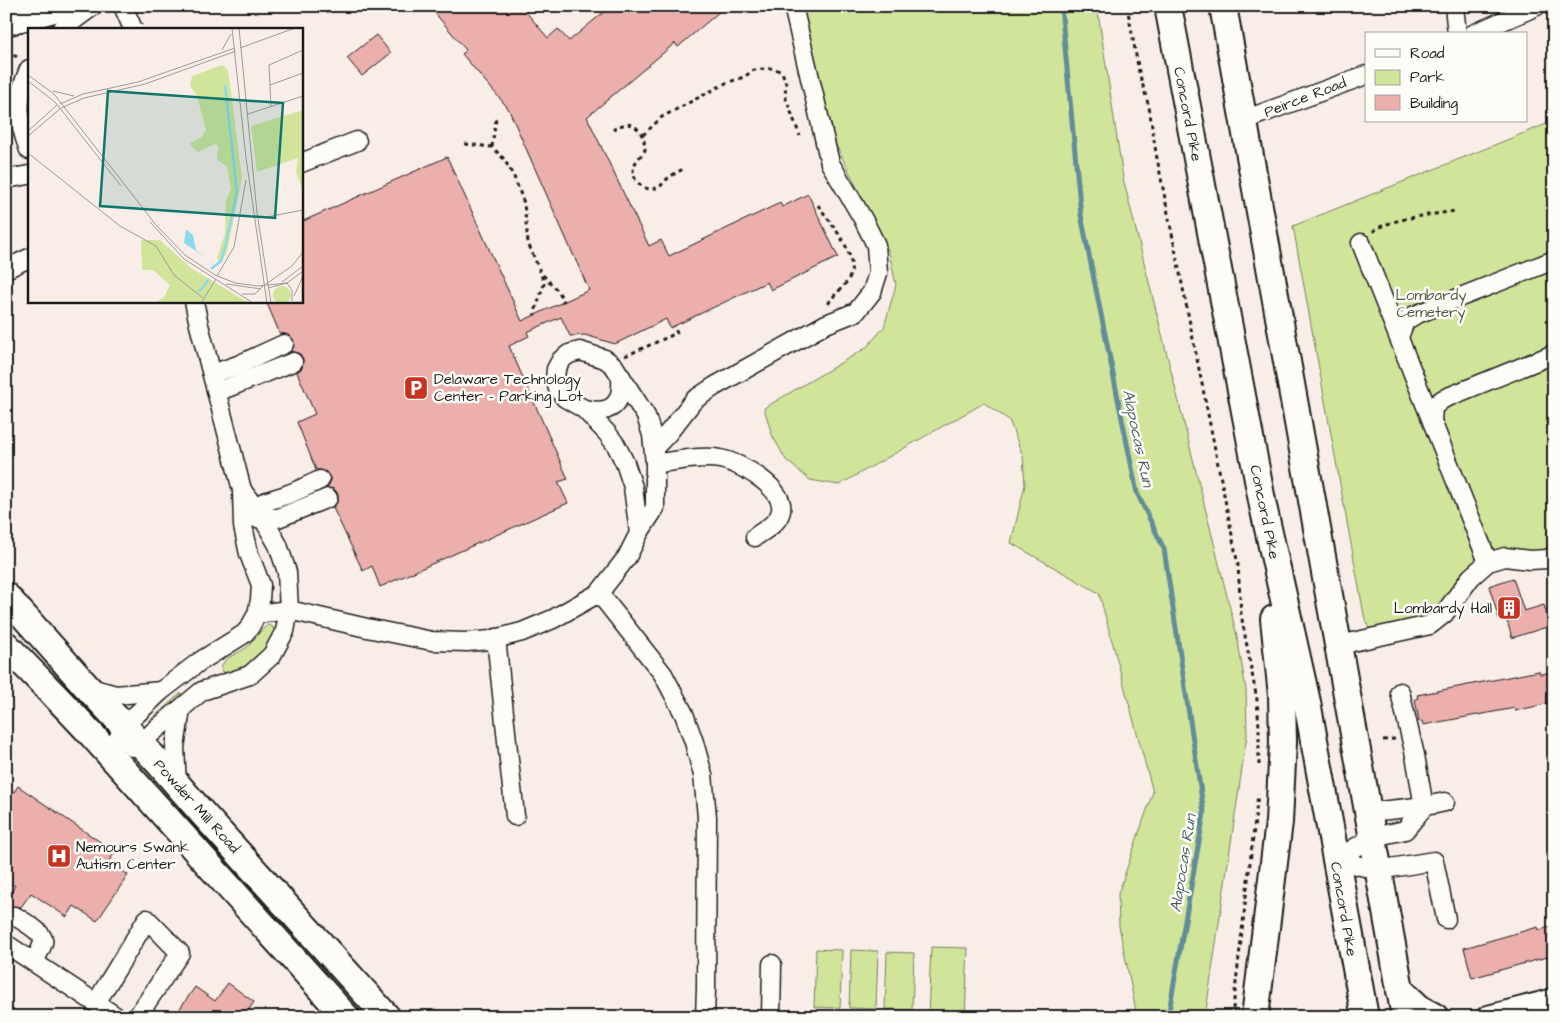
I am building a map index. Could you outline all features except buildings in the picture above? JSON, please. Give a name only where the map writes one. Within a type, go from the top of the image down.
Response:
[{"type":"highway","points":[[6,22],[65,6]]},
{"type":"highway","name":"Concord Pike","points":[[1168,6],[1263,506],[1307,702],[1365,1017]]},
{"type":"highway","points":[[1223,6],[1405,1017]]},
{"type":"highway","points":[[1255,1017],[1279,822],[1283,742],[1282,696],[1263,506]]},
{"type":"highway","name":"Powder Mill Road","points":[[6,596],[387,1017]]},
{"type":"highway","name":"Powder Mill Road","points":[[6,645],[110,756],[346,1017]]},
{"type":"highway","points":[[1400,990],[1419,1008],[1435,1017]]},
{"type":"main road","points":[[1488,1017],[1554,1000]]},
{"type":"street","points":[[63,28],[93,6]]},
{"type":"street","points":[[123,6],[133,28]]},
{"type":"street","points":[[654,455],[694,400],[715,386],[826,324],[856,312],[872,292],[878,272],[876,245],[830,163],[793,6]]},
{"type":"street","points":[[1454,6],[1458,32]]},
{"type":"street","points":[[1478,32],[1537,6]]},
{"type":"street","points":[[28,71],[20,90],[20,110],[21,130],[28,148]]},
{"type":"street","name":"Peirce Road","points":[[1244,120],[1365,74]]},
{"type":"street","points":[[302,163],[357,141]]},
{"type":"street","points":[[6,179],[28,175]]},
{"type":"street","points":[[1361,243],[1488,562]]},
{"type":"street","points":[[6,268],[28,258]]},
{"type":"street","points":[[1399,337],[1405,321],[1414,315],[1554,260]]},
{"type":"street","points":[[132,735],[153,732],[202,691],[250,675],[272,655],[285,631],[289,610],[287,572],[278,545],[253,513],[242,490],[198,325],[194,302]]},
{"type":"street","points":[[212,374],[245,362],[284,344]]},
{"type":"street","points":[[257,614],[289,610],[432,641],[467,642],[522,632],[553,619],[599,593],[627,557],[655,508],[654,455],[646,416],[614,366],[605,359],[580,351],[569,354],[561,360],[556,369],[555,379],[558,389],[565,398],[584,409],[607,432],[625,463],[633,487],[639,533]]},
{"type":"street","points":[[1432,421],[1433,407],[1443,399],[1554,354]]},
{"type":"street","points":[[217,392],[293,362]]},
{"type":"street","points":[[584,409],[596,412],[606,411],[614,406],[620,398],[622,389],[621,376]]},
{"type":"street","points":[[654,455],[674,462],[695,458],[721,459],[743,466],[760,478],[780,500],[782,512],[776,522],[755,537]]},
{"type":"street","points":[[110,756],[132,735],[161,690],[199,662],[244,634],[250,627],[257,614],[261,584],[249,554],[243,526],[267,500],[286,495],[320,480]]},
{"type":"street","points":[[253,513],[278,518],[328,498]]},
{"type":"street","points":[[1339,645],[1430,625],[1444,614],[1471,578],[1488,562],[1504,557],[1530,560],[1546,559],[1554,556]]},
{"type":"street","points":[[599,593],[663,674],[684,714],[703,775],[707,817],[705,1017]]},
{"type":"street","points":[[496,638],[515,816]]},
{"type":"street","points":[[87,687],[116,695],[161,690]]},
{"type":"street","points":[[1371,824],[1405,830],[1424,807],[1415,755],[1400,692]]},
{"type":"street","points":[[177,785],[175,746],[181,709]]},
{"type":"street","points":[[1335,860],[1371,824],[1445,802]]},
{"type":"street","points":[[1335,860],[1378,870],[1434,862],[1446,919]]},
{"type":"street","points":[[15,916],[38,931],[43,938],[34,962]]},
{"type":"street","points":[[96,1003],[147,919],[180,953],[137,1017]]},
{"type":"street","points":[[6,944],[117,1017]]},
{"type":"street","points":[[771,1017],[772,964]]},
{"type":"path","points":[[1127,6],[1139,72],[1149,107],[1156,153],[1238,565],[1241,614],[1257,700],[1259,772]]},
{"type":"path","points":[[643,135],[662,118],[726,83],[737,80],[754,70],[773,68],[782,72],[786,83],[785,96],[800,136]]},
{"type":"path","points":[[492,147],[496,118]]},
{"type":"path","points":[[613,130],[624,125],[630,125],[638,128],[643,135],[645,150],[634,165],[633,172],[635,178],[646,188],[654,189],[685,168]]},
{"type":"path","points":[[465,144],[492,147],[504,159],[514,177],[524,203],[528,243],[542,274],[544,284],[534,315]]},
{"type":"path","points":[[818,204],[848,250],[852,268],[850,278],[830,301],[826,311],[826,324]]},
{"type":"path","points":[[1361,243],[1377,228],[1396,221],[1454,211]]},
{"type":"path","points":[[542,274],[558,291],[564,302]]},
{"type":"path","points":[[625,356],[677,333],[674,327]]},
{"type":"path","points":[[1383,740],[1396,739]]},
{"type":"path","points":[[1232,1017],[1258,791]]},
{"type":"path","points":[[6,1011],[12,1017]]},
{"type":"green space","points":[[801,6],[1097,6],[1123,178],[1237,636],[1246,690],[1247,735],[1205,1017],[1135,1017],[1136,1011],[1119,926],[1118,894],[1153,792],[1099,593],[1011,543],[1025,485],[1023,456],[1009,420],[984,403],[839,485],[810,480],[786,460],[772,435],[764,408],[866,348],[884,327],[896,285],[889,252],[835,143]]},
{"type":"green space","name":"Lombardy Cemetery","points":[[1554,121],[1554,549],[1530,554],[1517,553],[1453,591],[1431,616],[1412,622],[1371,629],[1367,625],[1364,615],[1293,226]]},
{"type":"green space","points":[[269,625],[273,627],[273,634],[270,642],[257,658],[239,670],[223,672],[222,664],[231,656],[246,648],[262,629]]},
{"type":"green space","points":[[181,693],[183,696],[149,725],[149,721]]},
{"type":"green space","points":[[140,768],[149,771],[373,1017],[362,1017]]},
{"type":"green space","points":[[931,947],[968,948],[965,1017],[928,1017]]},
{"type":"green space","points":[[816,949],[842,950],[840,1008],[814,1007]]},
{"type":"green space","points":[[851,950],[878,951],[876,1009],[849,1008]]},
{"type":"green space","points":[[887,952],[914,953],[912,1010],[885,1009]]},
{"type":"waterway","name":"Alapocas Run","points":[[1061,6],[1081,215],[1137,493],[1164,549],[1204,813],[1168,1017]]},
{"type":"place","name":"Delaware Technology Center - Parking Lot","points":[[416,388]]},
{"type":"place","name":"Lombardy Hall","points":[[1509,608]]},
{"type":"place","name":"Nemours Swank Autism Center","points":[[59,856]]}]
